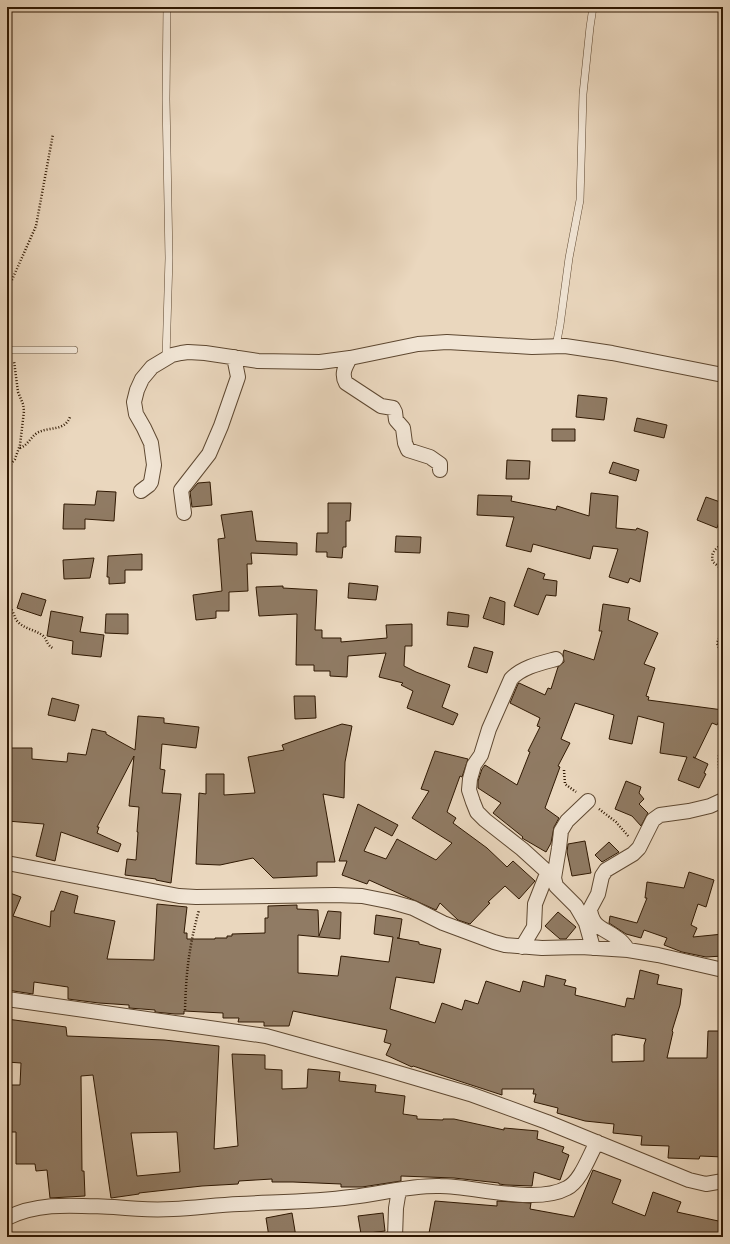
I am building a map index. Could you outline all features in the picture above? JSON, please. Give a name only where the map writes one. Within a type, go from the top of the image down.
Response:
[{"type":"street","points":[[140,492],[149,485],[153,478],[153,450],[144,428],[136,414],[134,402],[142,379],[152,367],[172,355],[188,352],[258,361],[320,362],[350,358],[418,344],[447,342],[532,347],[565,346],[612,353],[723,375]]},
{"type":"street","points":[[184,513],[181,490],[209,454],[231,400],[238,377],[234,357]]},
{"type":"street","points":[[350,358],[343,373],[343,378],[346,383],[381,406],[392,408],[395,412],[396,420],[403,428],[405,443],[408,450],[434,459],[440,464],[440,470]]},
{"type":"street","points":[[556,659],[525,670],[516,674],[511,679],[489,729],[483,750],[474,766],[470,779],[470,790],[473,802],[478,812],[485,820],[522,848],[551,875],[556,886],[576,906],[586,923],[593,948]]},
{"type":"street","points":[[628,950],[622,941],[597,926],[592,920],[590,910],[598,894],[602,876],[606,870],[633,854],[639,848],[653,820],[660,815],[689,811],[710,806],[723,800]]},
{"type":"street","points":[[522,947],[534,927],[535,904],[538,894],[551,875],[558,856],[561,831],[567,821],[588,801]]},
{"type":"street","points":[[7,863],[180,896],[203,897],[335,894],[362,896],[413,908],[443,922],[494,942],[522,947],[628,950],[658,955],[723,970]]},
{"type":"street","points":[[7,999],[266,1036],[378,1066],[470,1094],[547,1122],[689,1180],[706,1184],[723,1181]]},
{"type":"street","points":[[7,1218],[16,1213],[38,1207],[58,1205],[173,1209],[350,1197],[425,1186],[441,1186],[522,1195],[539,1195],[566,1189],[574,1183],[597,1142]]},
{"type":"street","points":[[395,1237],[396,1208],[399,1190]]},
{"type":"lane","points":[[166,358],[169,258],[166,99],[167,7]]},
{"type":"lane","points":[[556,346],[569,258],[580,200],[582,107],[593,7]]},
{"type":"lane","points":[[10,350],[74,350]]},
{"type":"path","points":[[7,291],[36,226],[53,134]]},
{"type":"path","points":[[7,469],[15,459],[22,437],[24,406],[18,392],[10,350]]},
{"type":"path","points":[[19,448],[28,443],[37,433],[59,428],[68,421],[70,417]]},
{"type":"path","points":[[723,542],[713,551],[712,555],[713,562],[723,570]]},
{"type":"path","points":[[7,606],[13,610],[19,623],[43,635],[48,646],[54,649]]},
{"type":"path","points":[[723,618],[722,632],[717,643],[723,652]]},
{"type":"path","points":[[723,741],[719,754],[719,769],[723,789]]},
{"type":"path","points":[[185,1024],[186,976],[189,948],[203,897]]},
{"type":"building","points":[[578,395],[607,398],[604,420],[576,417]]},
{"type":"building","points":[[637,418],[667,425],[664,438],[634,431]]},
{"type":"building","points":[[552,429],[575,429],[575,441],[552,441]]},
{"type":"building","points":[[507,460],[530,461],[529,479],[506,479]]},
{"type":"building","points":[[613,462],[639,470],[636,481],[609,473]]},
{"type":"building","points":[[210,482],[212,505],[192,507],[190,492],[198,483]]},
{"type":"building","points":[[97,491],[116,492],[114,521],[85,519],[85,529],[63,529],[64,504],[95,505]]},
{"type":"building","points":[[591,493],[618,496],[616,528],[636,530],[637,528],[648,532],[640,582],[630,578],[628,583],[609,577],[618,549],[593,546],[590,559],[533,544],[531,552],[506,546],[514,517],[477,515],[478,495],[512,496],[511,501],[556,510],[557,506],[589,516]]},
{"type":"building","points":[[706,497],[723,503],[723,511],[717,528],[697,520]]},
{"type":"building","points":[[328,503],[351,503],[350,521],[346,521],[346,547],[343,547],[342,558],[327,557],[327,552],[316,552],[317,533],[328,533]]},
{"type":"building","points":[[252,511],[256,541],[297,543],[297,555],[251,553],[252,564],[247,564],[248,591],[229,592],[229,611],[216,611],[216,618],[196,620],[193,595],[222,591],[218,539],[225,538],[221,515]]},
{"type":"building","points":[[396,536],[421,537],[420,553],[395,552]]},
{"type":"building","points":[[142,554],[142,570],[125,570],[125,583],[109,584],[109,577],[107,577],[108,556]]},
{"type":"building","points":[[94,558],[90,578],[64,579],[63,560]]},
{"type":"building","points":[[528,568],[545,574],[543,579],[557,581],[556,596],[546,595],[538,615],[514,606]]},
{"type":"building","points":[[349,583],[378,586],[376,600],[348,598]]},
{"type":"building","points":[[283,586],[283,588],[317,590],[315,630],[322,630],[322,638],[341,638],[341,642],[387,638],[386,625],[412,624],[412,646],[405,646],[404,666],[450,685],[442,707],[458,714],[453,725],[407,708],[413,691],[401,685],[403,683],[379,677],[386,653],[348,656],[347,677],[330,676],[330,671],[314,671],[314,665],[296,665],[297,614],[259,616],[256,587]]},
{"type":"building","points":[[22,593],[46,600],[41,616],[17,608]]},
{"type":"building","points":[[490,597],[505,602],[504,625],[483,618]]},
{"type":"building","points":[[603,604],[630,608],[628,620],[658,633],[644,664],[655,668],[646,696],[649,697],[648,700],[723,710],[723,713],[717,725],[712,723],[695,758],[708,764],[704,773],[706,774],[699,788],[678,780],[687,757],[660,753],[664,723],[638,716],[632,744],[609,739],[614,715],[575,703],[561,739],[570,743],[558,766],[560,767],[545,808],[559,818],[554,827],[551,843],[546,852],[522,838],[523,837],[493,813],[501,803],[478,788],[478,781],[485,765],[517,785],[530,752],[528,751],[540,727],[537,726],[540,718],[510,703],[518,684],[519,683],[545,695],[548,688],[551,689],[558,667],[564,662],[564,650],[594,660],[602,631],[599,631]]},
{"type":"building","points":[[51,611],[83,617],[80,632],[104,635],[101,657],[72,654],[73,641],[47,636]]},
{"type":"building","points":[[448,612],[469,615],[468,627],[447,625]]},
{"type":"building","points":[[106,614],[128,614],[128,634],[105,633]]},
{"type":"building","points":[[474,647],[493,652],[487,673],[468,667]]},
{"type":"building","points":[[294,696],[315,696],[316,718],[295,719]]},
{"type":"building","points":[[52,698],[79,705],[75,721],[48,715]]},
{"type":"building","points":[[138,716],[164,718],[164,723],[199,727],[196,748],[162,744],[160,769],[165,770],[162,793],[181,794],[171,883],[156,879],[125,875],[127,859],[136,860],[139,807],[129,806],[134,756],[97,827],[99,827],[97,833],[121,844],[118,852],[61,832],[55,861],[36,856],[44,824],[7,821],[7,787],[9,787],[7,748],[32,748],[32,759],[67,762],[68,753],[86,755],[92,729],[106,732],[106,734],[135,750]]},
{"type":"building","points":[[342,724],[352,726],[345,762],[344,798],[323,794],[335,862],[317,862],[317,876],[273,878],[253,858],[220,865],[196,864],[199,793],[206,794],[206,774],[224,774],[224,795],[255,793],[248,757],[284,750],[282,745]]},
{"type":"building","points":[[435,751],[468,759],[447,812],[456,818],[453,823],[487,848],[507,867],[513,861],[535,881],[519,899],[505,886],[488,902],[490,903],[470,924],[458,920],[440,903],[436,910],[369,880],[367,884],[342,875],[347,861],[339,861],[358,804],[398,825],[392,836],[375,827],[364,851],[386,859],[397,839],[436,860],[452,843],[412,818],[429,791],[421,789]]},
{"type":"building","points":[[626,781],[641,787],[639,793],[644,799],[639,804],[648,813],[641,826],[632,816],[615,809]]},
{"type":"building","points":[[585,841],[591,873],[572,876],[567,852],[568,844]]},
{"type":"building","points":[[609,842],[619,852],[602,862],[595,855]]},
{"type":"building","points":[[689,872],[714,880],[706,907],[698,904],[691,925],[697,928],[693,937],[723,934],[723,956],[706,957],[682,952],[664,945],[667,938],[644,930],[641,938],[626,934],[609,923],[610,916],[637,923],[647,898],[645,898],[647,882],[684,888]]},
{"type":"building","points":[[61,891],[78,896],[74,913],[115,921],[107,959],[154,960],[157,904],[187,907],[184,933],[187,933],[187,939],[215,939],[227,938],[227,936],[232,936],[232,934],[265,933],[265,918],[268,918],[268,906],[297,905],[297,909],[318,910],[319,936],[328,911],[341,912],[340,939],[298,935],[298,973],[338,976],[341,956],[389,962],[393,937],[374,934],[376,915],[402,919],[399,938],[397,938],[419,942],[419,944],[441,949],[434,983],[396,977],[390,1009],[435,1023],[442,1003],[462,1010],[465,1000],[478,1004],[486,981],[520,992],[523,981],[544,987],[546,975],[566,980],[564,985],[576,988],[575,995],[625,1007],[627,998],[634,999],[640,970],[659,975],[657,984],[682,989],[680,1005],[672,1031],[667,1058],[707,1058],[708,1031],[723,1031],[723,1157],[700,1156],[699,1159],[668,1158],[669,1146],[641,1145],[642,1136],[613,1133],[614,1124],[585,1121],[557,1113],[558,1108],[534,1102],[536,1094],[533,1094],[534,1089],[502,1089],[502,1095],[413,1066],[412,1067],[386,1055],[391,1044],[384,1042],[387,1030],[293,1011],[289,1026],[264,1026],[264,1022],[238,1022],[239,1018],[223,1018],[223,1013],[184,1011],[184,1014],[175,1014],[155,1012],[155,1010],[129,1008],[129,1005],[68,999],[68,987],[34,982],[33,994],[7,990],[7,892],[21,897],[13,916],[50,927],[51,911],[54,911]],"holes":[[[615,1034],[646,1039],[644,1045],[644,1061],[612,1062],[612,1035]]]},
{"type":"building","points":[[558,912],[576,927],[566,939],[560,939],[545,926]]},
{"type":"building","points":[[7,1019],[66,1027],[67,1036],[164,1040],[219,1046],[214,1149],[238,1146],[232,1054],[265,1055],[265,1069],[282,1070],[282,1089],[307,1088],[308,1069],[340,1072],[339,1081],[376,1085],[375,1092],[405,1096],[403,1114],[417,1116],[417,1119],[454,1119],[504,1130],[504,1128],[538,1131],[537,1139],[564,1147],[562,1152],[569,1155],[560,1180],[534,1172],[532,1186],[506,1185],[454,1178],[401,1176],[401,1181],[362,1187],[341,1187],[341,1184],[272,1182],[272,1179],[239,1181],[238,1184],[202,1186],[139,1193],[111,1198],[93,1075],[81,1076],[82,1171],[84,1171],[85,1196],[50,1198],[47,1170],[36,1171],[35,1164],[16,1164],[16,1132],[7,1132],[7,1085],[20,1085],[21,1063],[7,1062]],"holes":[[[177,1132],[180,1172],[137,1176],[131,1133]]]},
{"type":"building","points":[[593,1170],[621,1180],[612,1203],[645,1216],[653,1192],[681,1202],[677,1212],[723,1222],[723,1237],[453,1237],[429,1233],[435,1201],[497,1206],[497,1201],[531,1203],[530,1209],[574,1217]]},
{"type":"building","points":[[292,1213],[296,1237],[269,1237],[266,1218]]},
{"type":"building","points":[[383,1213],[385,1231],[361,1234],[358,1216]]}]
